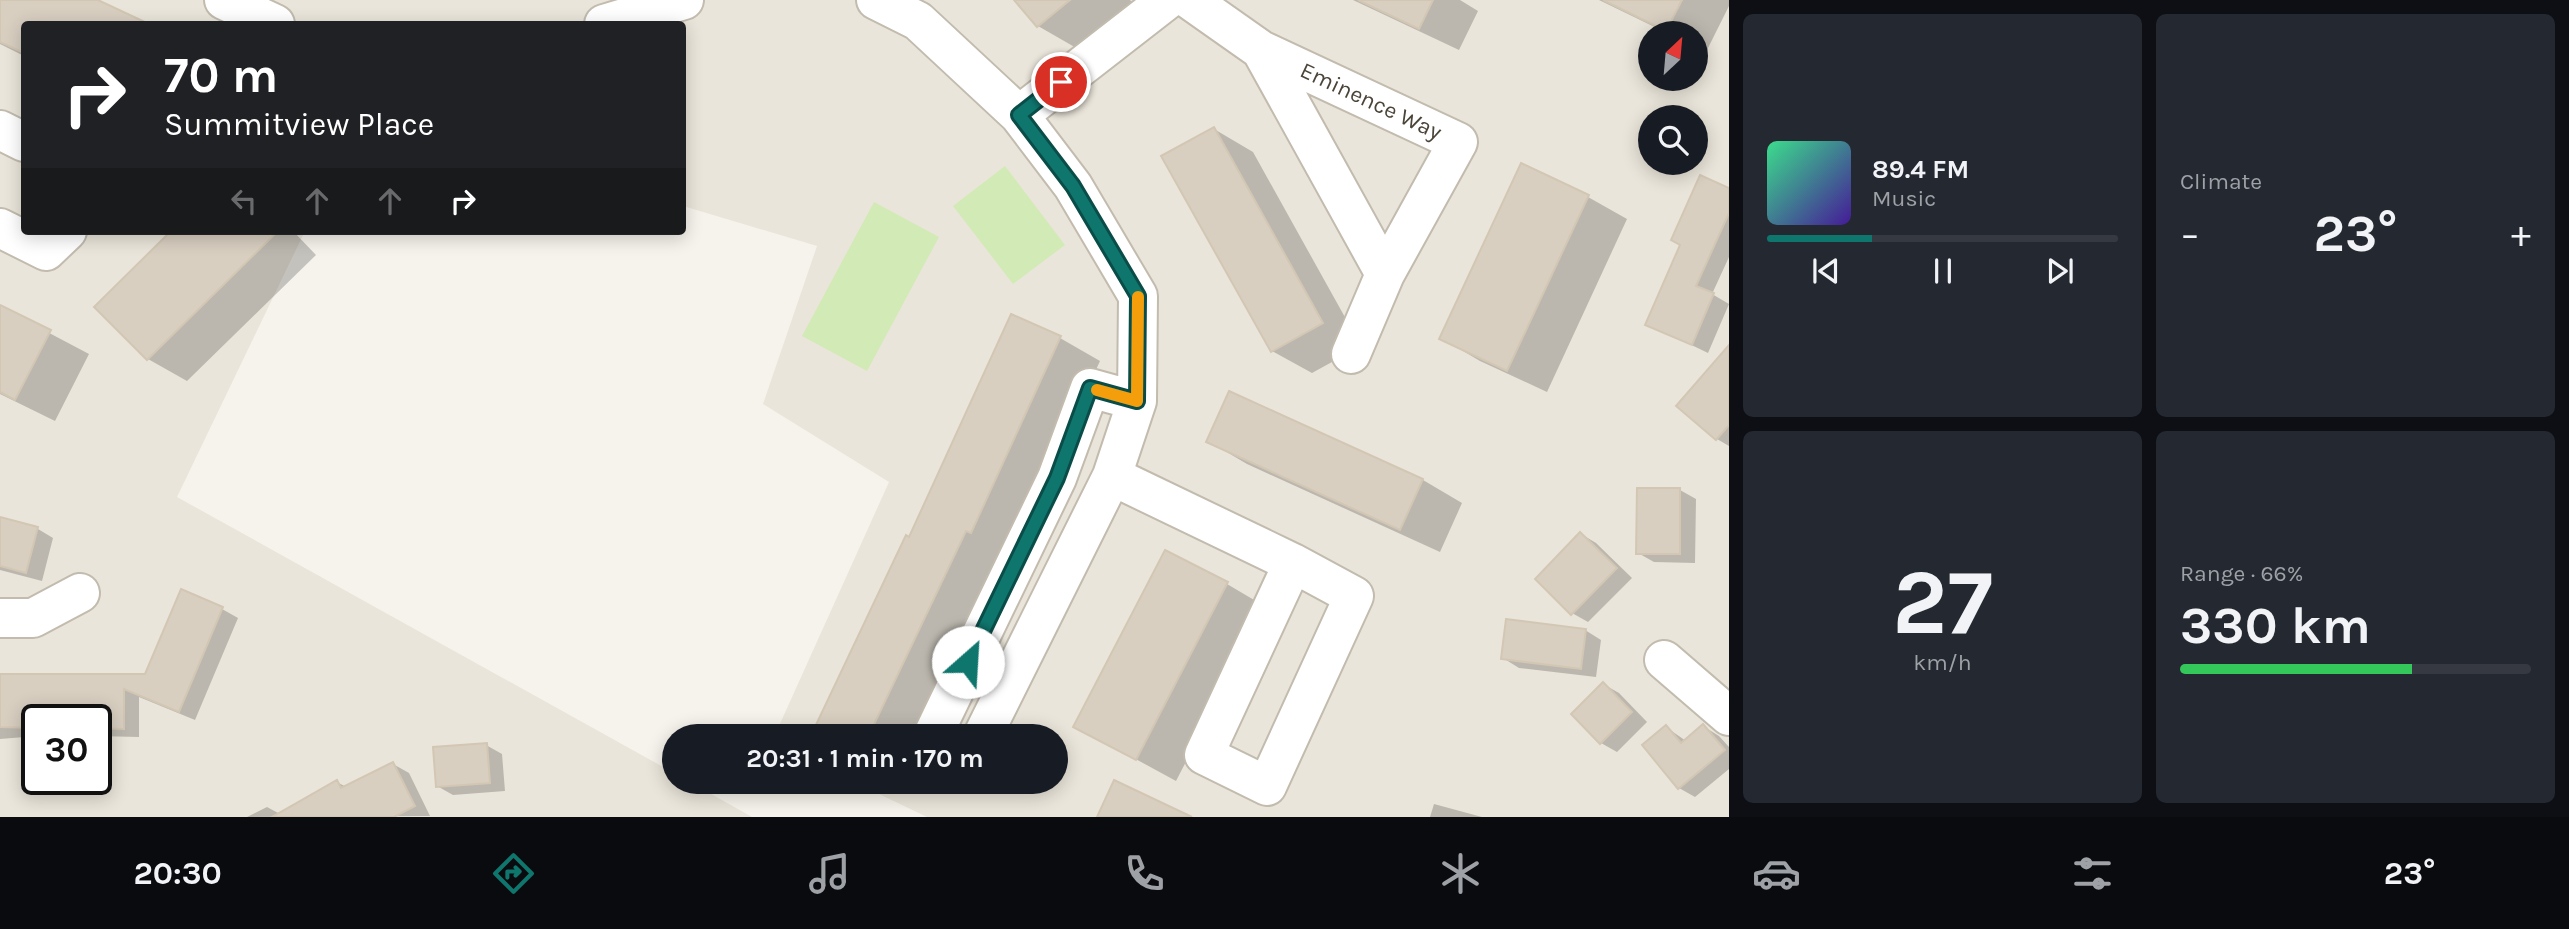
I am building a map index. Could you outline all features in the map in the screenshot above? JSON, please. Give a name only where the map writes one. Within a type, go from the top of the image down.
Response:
[{"type":"street","points":[[224,0],[269,21]]},
{"type":"street","points":[[876,0],[918,21],[1019,115],[1073,186],[1138,296],[1137,401],[1112,476],[988,724]]},
{"type":"street","points":[[1019,115],[1167,0]]},
{"type":"street","name":"Eminence Way","points":[[1190,0],[1261,50],[1458,142],[1385,274],[1350,354]]},
{"type":"street","points":[[613,21],[673,2]]},
{"type":"street","name":"Eminence Way","points":[[1261,50],[1385,274]]},
{"type":"street","points":[[0,130],[21,140]]},
{"type":"street","points":[[0,228],[46,251],[63,235]]},
{"type":"street","points":[[938,724],[1057,478],[1090,388],[1137,401]]},
{"type":"street","points":[[1112,476],[1293,563],[1354,596],[1267,786],[1204,755],[1293,563]]},
{"type":"street","points":[[0,618],[33,618],[80,593]]},
{"type":"street","points":[[1664,660],[1729,716]]},
{"type":"shaded area","points":[[0,0],[1729,0],[1729,817],[927,817],[879,794],[1068,794],[1068,724],[780,724],[889,482],[763,404],[817,246],[686,207],[686,21],[21,21],[21,235],[303,235],[177,497],[662,766],[662,794],[711,794],[752,817],[0,817]]},
{"type":"green space","points":[[1005,166],[1065,245],[1013,284],[953,206]]},
{"type":"green space","points":[[874,202],[939,237],[867,371],[802,336]]},
{"type":"building","points":[[0,0],[98,0],[143,21],[21,21],[21,52],[0,42]]},
{"type":"building","points":[[1014,0],[1070,0],[1037,27]]},
{"type":"building","points":[[1358,0],[1433,0],[1419,29]]},
{"type":"building","points":[[1603,0],[1682,0],[1671,21],[1646,21]]},
{"type":"building","points":[[1214,127],[1323,323],[1271,352],[1161,156]]},
{"type":"building","points":[[1521,163],[1589,195],[1507,371],[1439,339]]},
{"type":"building","points":[[1700,175],[1729,188],[1729,213],[1696,286],[1714,293],[1692,345],[1645,325],[1680,245],[1671,240]]},
{"type":"building","points":[[167,235],[274,235],[147,360],[94,307]]},
{"type":"building","points":[[0,305],[51,330],[15,400],[0,392]]},
{"type":"building","points":[[1011,314],[1061,336],[971,533],[966,531],[874,724],[816,724],[906,535],[909,537]]},
{"type":"building","points":[[1729,345],[1729,425],[1716,440],[1676,406]]},
{"type":"building","points":[[1229,391],[1423,479],[1400,530],[1206,442]]},
{"type":"building","points":[[1637,488],[1680,488],[1680,554],[1636,554]]},
{"type":"building","points":[[0,517],[38,527],[26,573],[0,566]]},
{"type":"building","points":[[1580,532],[1617,568],[1571,615],[1535,579]]},
{"type":"building","points":[[1165,550],[1228,582],[1136,760],[1073,727]]},
{"type":"building","points":[[181,589],[223,607],[179,712],[124,689],[124,729],[112,729],[112,704],[21,704],[21,728],[0,727],[0,674],[145,674]]},
{"type":"building","points":[[1506,619],[1586,629],[1581,669],[1501,659]]},
{"type":"building","points":[[1603,682],[1632,712],[1600,744],[1571,714]]},
{"type":"building","points":[[1703,724],[1725,750],[1678,789],[1642,745],[1666,725],[1681,743]]},
{"type":"building","points":[[487,743],[490,783],[436,787],[433,747]]},
{"type":"building","points":[[393,762],[415,806],[394,817],[272,817],[337,780],[341,788]]},
{"type":"building","points":[[1114,780],[1192,817],[1097,817]]},
{"type":"slow traffic","points":[[1097,390],[1137,401],[1138,297]]},
{"type":"route","points":[[968,662],[1057,478],[1090,388],[1137,401],[1138,296],[1073,186],[1019,115],[1061,82]]}]
